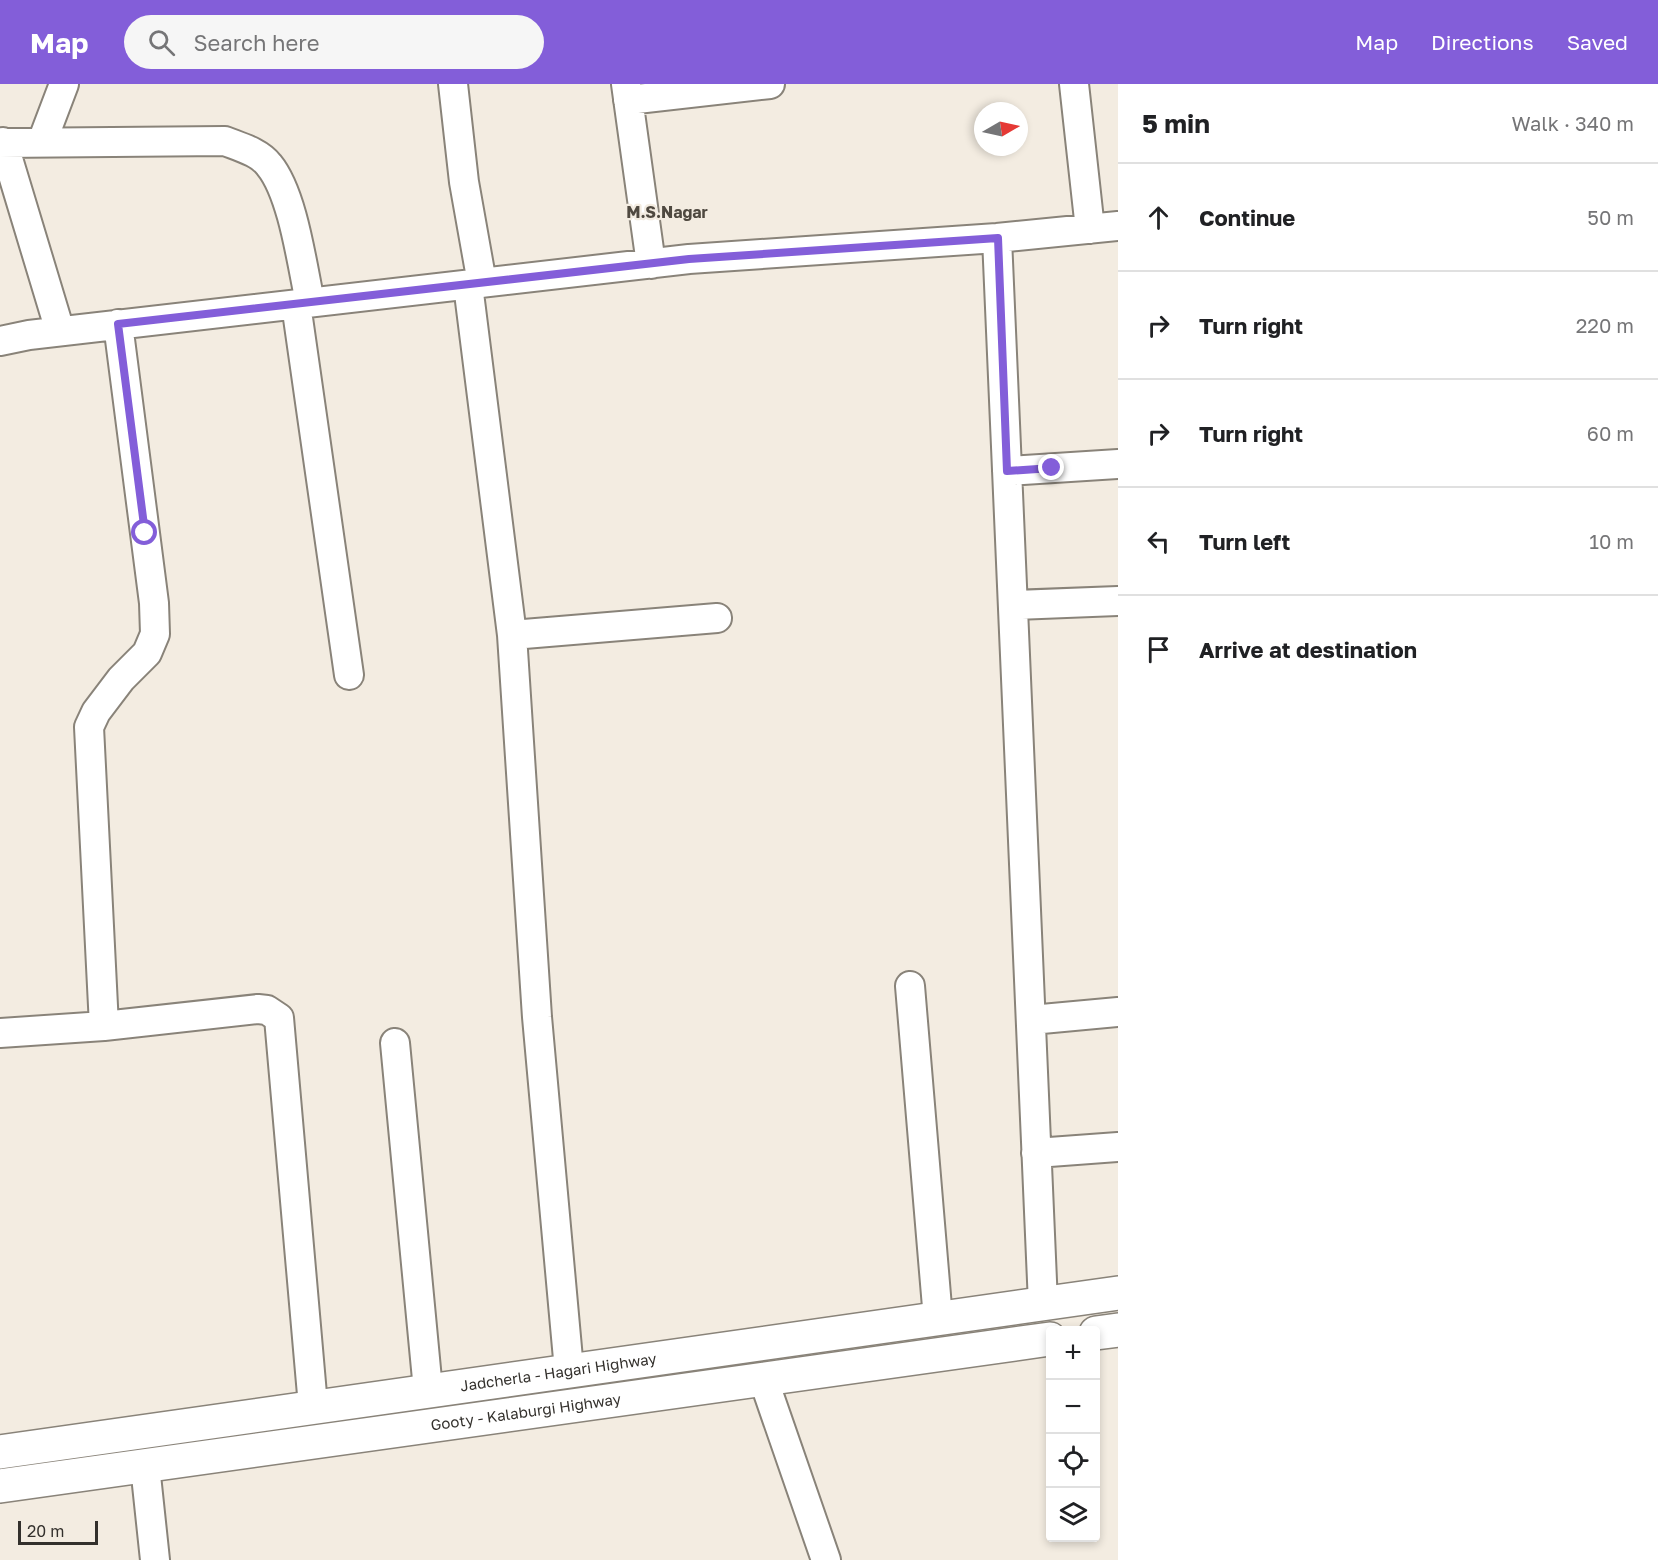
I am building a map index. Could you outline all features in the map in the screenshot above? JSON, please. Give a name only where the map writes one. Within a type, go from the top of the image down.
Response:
[{"type":"highway","name":"Jadcherla - Hagari Highway","points":[[0,1452],[1118,1293]]},
{"type":"highway","points":[[1100,1332],[1118,1330]]},
{"type":"highway","name":"Gooty - Kalaburgi Highway","points":[[0,1486],[764,1381],[1046,1340]]},
{"type":"street","points":[[42,142],[64,84]]},
{"type":"street","points":[[453,84],[513,635],[537,1017],[569,1370]]},
{"type":"street","points":[[651,264],[627,92],[770,84]]},
{"type":"street","points":[[1074,84],[1090,229]]},
{"type":"street","points":[[60,331],[2,143],[225,141],[251,151],[268,163],[280,182],[303,303],[349,675]]},
{"type":"street","points":[[0,341],[118,324],[651,264],[998,238],[1118,226]]},
{"type":"street","points":[[998,238],[1043,1305]]},
{"type":"street","points":[[104,1026],[89,727],[96,712],[115,687],[147,653],[155,634],[154,603],[118,324]]},
{"type":"street","points":[[1007,471],[1118,464]]},
{"type":"street","points":[[1013,605],[1118,601]]},
{"type":"street","points":[[513,635],[717,618]]},
{"type":"street","points":[[910,986],[938,1319]]},
{"type":"street","points":[[0,1033],[104,1026],[258,1010],[267,1010],[279,1018],[313,1406]]},
{"type":"street","points":[[1031,1020],[1118,1012]]},
{"type":"street","points":[[395,1043],[428,1390]]},
{"type":"street","points":[[1036,1153],[1118,1147]]},
{"type":"street","points":[[764,1381],[826,1560]]},
{"type":"street","points":[[146,1466],[155,1560]]},
{"type":"district","name":"M.S.Nagar","points":[[667,212]]},
{"type":"route","points":[[145,533],[118,324],[689,259],[998,238],[1007,471],[1052,468]]}]
